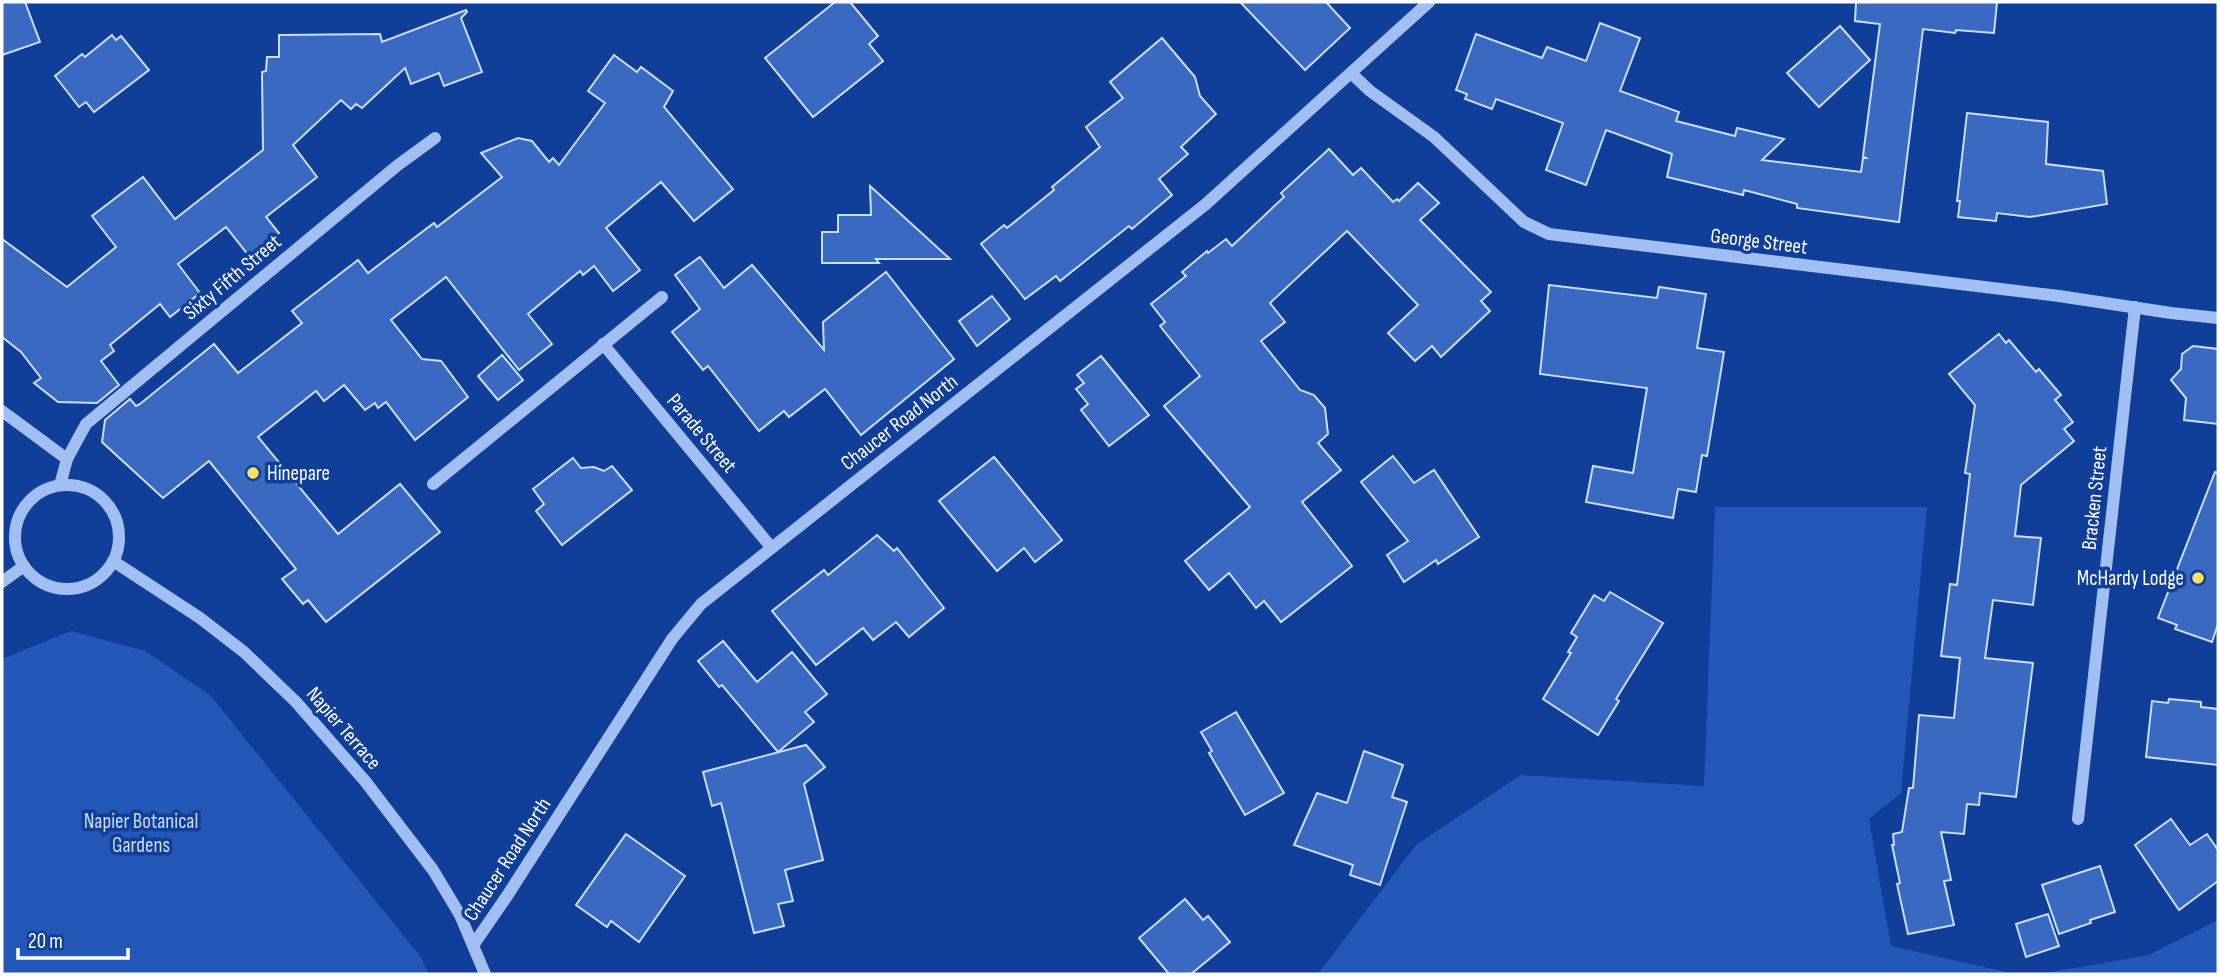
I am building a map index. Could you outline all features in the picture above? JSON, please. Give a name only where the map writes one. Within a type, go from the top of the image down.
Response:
[{"type":"street","name":"Chaucer Road North","points":[[474,944],[672,639],[701,604],[1206,204],[1429,2]]},
{"type":"street","name":"George Street","points":[[1351,73],[1370,91],[1434,137],[1524,222],[1549,234],[2218,318]]},
{"type":"street","name":"Sixty Fifth Street","points":[[60,485],[66,459],[86,424],[398,165],[435,138]]},
{"type":"street","points":[[433,484],[662,297]]},
{"type":"street","name":"Bracken Street","points":[[2078,819],[2135,307]]},
{"type":"street","name":"Parade Street","points":[[603,344],[771,547]]},
{"type":"street","points":[[2,411],[66,459]]},
{"type":"street","points":[[60,485],[91,491],[104,501],[113,514],[118,530],[118,546],[113,561],[102,575],[87,585],[70,589],[52,587],[37,579],[24,566],[17,550],[15,533],[19,516],[29,501],[43,491],[60,485]]},
{"type":"street","name":"Napier Terrace","points":[[113,561],[200,618],[244,652],[296,702],[365,781],[433,870],[460,915],[485,974]]},
{"type":"street","points":[[2,582],[24,566]]},
{"type":"green space","points":[[1715,507],[1927,507],[1901,793],[1869,819],[1891,946],[2015,974],[1318,974],[1416,845],[1521,775],[1704,786]]},
{"type":"green space","name":"Napier Botanical Gardens","points":[[71,631],[145,651],[210,695],[420,956],[429,974],[2,974],[2,659]]},
{"type":"green space","points":[[2218,920],[2218,974],[2040,974],[2149,955]]},
{"type":"building","points":[[2,2],[25,2],[40,42],[2,55]]},
{"type":"building","points":[[835,2],[850,2],[878,36],[869,44],[883,61],[813,117],[765,58]]},
{"type":"building","points":[[1240,2],[1326,2],[1350,28],[1305,70]]},
{"type":"building","points":[[1856,2],[1997,2],[1994,33],[1956,30],[1955,33],[1923,29],[1899,222],[1797,208],[1797,204],[1744,190],[1743,195],[1667,177],[1672,154],[1606,130],[1586,185],[1546,170],[1563,123],[1496,99],[1492,109],[1465,99],[1467,94],[1456,90],[1476,34],[1542,58],[1547,47],[1586,61],[1600,23],[1640,38],[1620,91],[1679,112],[1676,121],[1735,136],[1737,128],[1784,139],[1762,160],[1861,172],[1863,158],[1866,158],[1863,156],[1880,24],[1855,21]]},
{"type":"building","points":[[466,10],[461,18],[482,72],[444,86],[439,73],[411,84],[405,68],[362,108],[356,104],[351,109],[341,100],[293,145],[317,177],[266,217],[279,233],[249,256],[226,227],[178,264],[200,293],[170,317],[160,304],[110,345],[114,351],[101,361],[119,385],[97,403],[58,402],[34,383],[41,378],[21,352],[2,337],[2,239],[67,287],[116,247],[92,216],[143,177],[175,219],[263,150],[262,72],[266,71],[267,57],[279,57],[279,35],[380,34],[382,42]]},
{"type":"building","points":[[1840,26],[1870,60],[1819,107],[1787,73]]},
{"type":"building","points":[[112,35],[116,40],[121,36],[149,70],[94,112],[86,102],[79,107],[55,76]]},
{"type":"building","points":[[1162,38],[1195,77],[1200,96],[1216,114],[1181,147],[1188,154],[1159,179],[1172,195],[1132,229],[1129,226],[1060,281],[1056,276],[1025,299],[981,244],[1004,225],[1007,228],[1054,190],[1052,187],[1100,147],[1086,127],[1123,98],[1110,82]]},
{"type":"building","points":[[614,55],[637,72],[641,67],[673,91],[664,107],[733,189],[694,221],[661,182],[606,228],[640,270],[613,291],[594,266],[583,275],[580,271],[528,314],[552,344],[519,370],[446,277],[391,320],[422,359],[441,361],[468,397],[415,440],[386,402],[378,408],[375,403],[365,410],[344,385],[324,401],[316,391],[258,437],[338,534],[400,484],[440,532],[326,622],[308,600],[303,604],[282,579],[296,569],[209,461],[163,498],[102,442],[105,420],[130,399],[136,406],[140,404],[214,344],[238,373],[302,323],[292,311],[358,260],[368,273],[434,223],[437,227],[502,177],[481,153],[518,138],[532,141],[549,162],[553,158],[559,165],[605,103],[588,91]]},
{"type":"building","points":[[1967,113],[2048,122],[2046,164],[2103,171],[2107,204],[2030,217],[1997,213],[1996,221],[1958,217],[1960,201],[1957,201]]},
{"type":"building","points":[[1329,149],[1353,175],[1361,168],[1393,202],[1397,199],[1399,201],[1418,183],[1439,203],[1420,220],[1491,292],[1481,301],[1490,311],[1441,357],[1432,346],[1415,361],[1388,333],[1418,305],[1347,231],[1270,303],[1285,322],[1261,341],[1300,390],[1314,395],[1325,408],[1328,434],[1318,443],[1341,470],[1302,502],[1352,566],[1281,622],[1264,601],[1256,608],[1229,573],[1209,590],[1185,561],[1250,507],[1164,406],[1200,376],[1160,326],[1165,322],[1151,304],[1186,276],[1182,272],[1207,251],[1208,253],[1226,239],[1232,246],[1284,197],[1281,193]]},
{"type":"building","points":[[870,186],[950,259],[876,259],[879,263],[822,263],[822,232],[838,232],[838,215],[871,215]]},
{"type":"building","points":[[700,257],[724,288],[752,265],[824,350],[823,322],[886,272],[954,359],[861,435],[825,389],[789,417],[784,411],[759,431],[708,366],[703,370],[672,332],[700,309],[675,275]]},
{"type":"building","points":[[1549,285],[1657,298],[1659,287],[1706,294],[1697,348],[1724,352],[1707,456],[1702,455],[1696,492],[1678,489],[1673,518],[1586,502],[1593,466],[1633,473],[1647,388],[1540,374]]},
{"type":"building","points":[[992,296],[1010,319],[977,346],[959,321]]},
{"type":"building","points":[[1999,334],[2006,343],[2009,340],[2036,372],[2039,369],[2061,395],[2055,400],[2073,422],[2064,429],[2074,441],[2021,485],[2015,536],[2041,538],[2033,605],[1993,600],[1985,658],[2033,663],[2016,797],[1980,793],[1979,805],[1967,804],[1964,834],[1941,832],[1951,880],[1944,881],[1954,925],[1908,934],[1897,884],[1900,883],[1892,845],[1893,834],[1902,832],[1909,788],[1913,788],[1919,715],[1954,718],[1960,658],[1941,656],[1950,584],[1957,585],[1970,474],[1965,473],[1975,405],[1949,374]]},
{"type":"building","points":[[2193,346],[2218,349],[2218,424],[2184,420],[2186,398],[2171,380],[2181,369],[2182,354]]},
{"type":"building","points":[[502,355],[523,380],[498,400],[478,376]]},
{"type":"building","points":[[1101,356],[1149,415],[1109,446],[1081,410],[1088,404],[1076,389],[1084,383],[1077,375]]},
{"type":"building","points":[[1393,456],[1414,483],[1434,470],[1479,537],[1438,564],[1436,560],[1404,582],[1387,555],[1408,541],[1361,482]]},
{"type":"building","points":[[994,457],[1062,540],[1035,562],[1024,548],[997,571],[939,501]]},
{"type":"building","points":[[573,458],[581,468],[594,467],[604,471],[612,466],[632,490],[562,545],[536,511],[544,504],[533,489]]},
{"type":"building","name":"McHardy Lodge","points":[[2215,472],[2218,473],[2218,624],[2212,642],[2175,629],[2177,625],[2158,618]]},
{"type":"building","points":[[877,535],[894,551],[897,548],[944,608],[909,637],[896,622],[873,640],[863,628],[816,665],[772,611],[824,570],[828,575]]},
{"type":"building","points":[[1610,592],[1663,623],[1616,699],[1619,701],[1598,735],[1543,699],[1571,653],[1568,652],[1577,637],[1571,633],[1594,595],[1604,601]]},
{"type":"building","points":[[723,641],[757,682],[792,652],[827,694],[805,712],[814,722],[778,752],[722,685],[719,687],[698,661]]},
{"type":"building","points":[[2169,699],[2201,702],[2201,707],[2218,709],[2218,765],[2146,757],[2152,701],[2168,703]]},
{"type":"building","points":[[1236,712],[1284,793],[1245,815],[1209,753],[1212,751],[1201,732]]},
{"type":"building","points":[[806,745],[825,767],[804,784],[823,860],[785,870],[793,901],[778,904],[784,926],[754,933],[721,803],[712,806],[703,772]]},
{"type":"building","points":[[1364,751],[1403,765],[1392,797],[1407,802],[1380,885],[1350,875],[1353,865],[1294,845],[1317,793],[1347,803]]},
{"type":"building","points":[[2171,819],[2190,845],[2207,834],[2218,850],[2218,881],[2179,910],[2135,845]]},
{"type":"building","points":[[626,834],[685,876],[639,942],[611,921],[607,927],[576,905]]},
{"type":"building","points":[[2100,866],[2115,912],[2059,934],[2042,885]]},
{"type":"building","points":[[1185,899],[1203,920],[1208,916],[1230,942],[1191,974],[1169,974],[1139,938]]},
{"type":"building","points":[[2048,914],[2059,946],[2026,957],[2016,924]]},
{"type":"place","name":"Hinepare","points":[[253,473]]},
{"type":"place","name":"McHardy Lodge","points":[[2198,578]]}]
